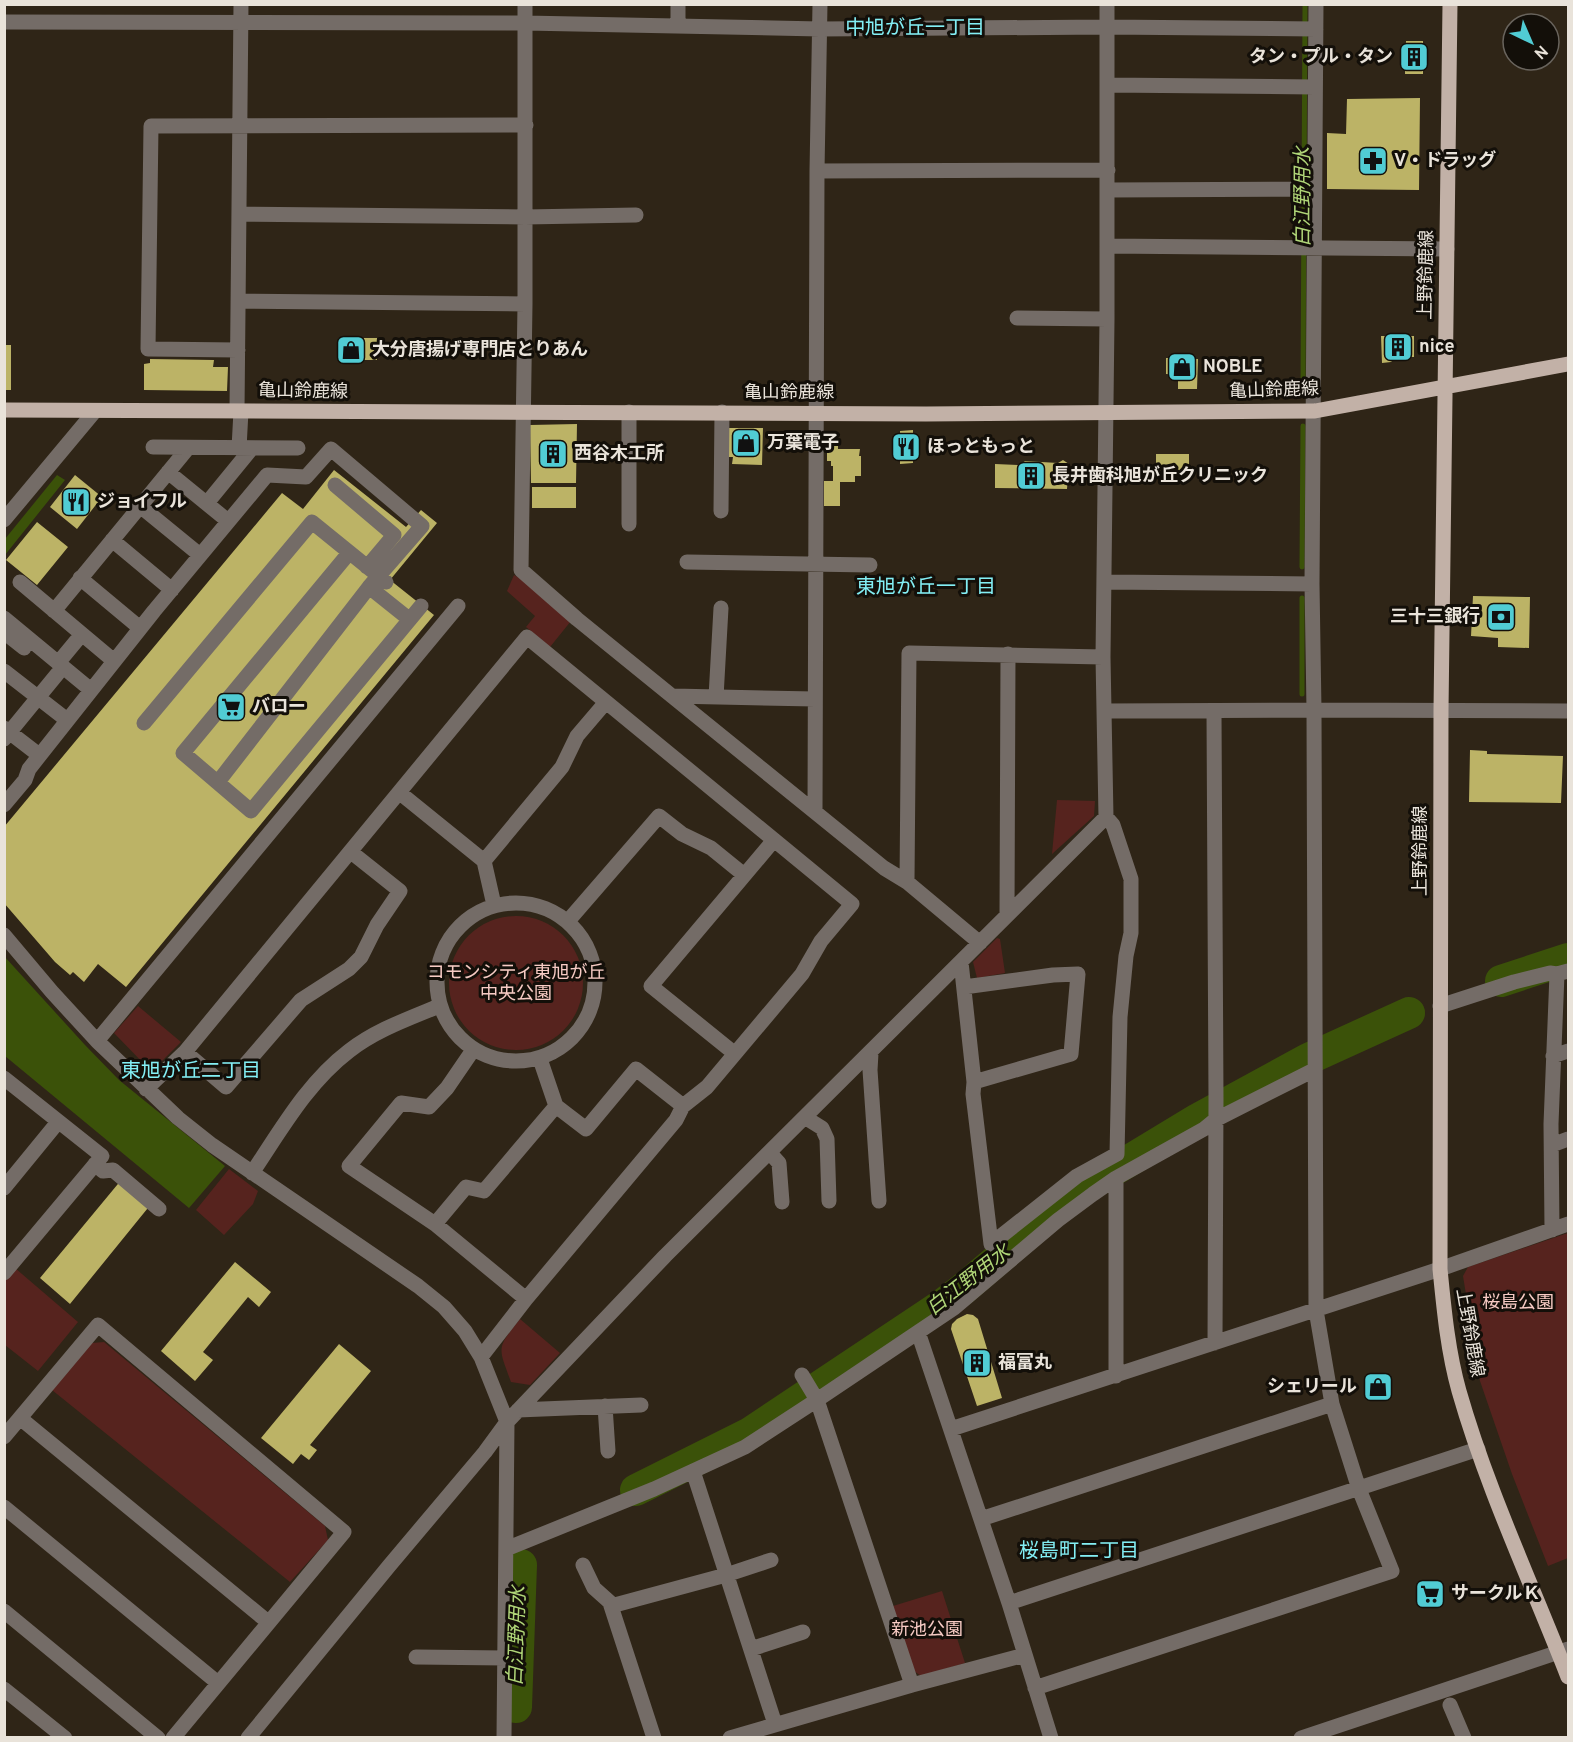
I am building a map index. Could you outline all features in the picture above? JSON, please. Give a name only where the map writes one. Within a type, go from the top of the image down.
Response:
[{"type":"main road","name":"上野鈴鹿線","points":[[1450,4],[1441,711],[1440,1269],[1444,1314],[1459,1389],[1478,1449],[1564,1651],[1569,1677]]},
{"type":"main road","name":"亀山鈴鹿線","points":[[4,410],[1106,413],[1315,411],[1569,364]]},
{"type":"street","points":[[207,503],[245,448],[239,411],[238,350],[241,4]]},
{"type":"street","points":[[525,4],[525,304],[521,570],[815,812],[884,868],[907,882],[980,943]]},
{"type":"street","points":[[678,4],[678,26]]},
{"type":"street","points":[[815,812],[817,171],[820,4]]},
{"type":"street","points":[[961,962],[988,1250],[1077,1176],[1117,1154],[1120,1017],[1126,956],[1131,933],[1131,879],[1113,825],[1106,818],[1103,657],[1108,189],[1107,4]]},
{"type":"street","points":[[1035,1688],[1392,1571],[1359,1489],[1332,1404],[1316,1310],[1312,584],[1315,411],[1307,247],[1307,189],[1308,29],[1316,4]]},
{"type":"street","points":[[4,22],[525,23],[820,29],[1107,27],[1308,29]]},
{"type":"street","points":[[1107,85],[1308,86]]},
{"type":"street","points":[[238,350],[148,349],[151,126],[526,125]]},
{"type":"street","points":[[817,171],[1108,170]]},
{"type":"street","points":[[1108,189],[1307,189]]},
{"type":"street","points":[[239,214],[525,217],[636,215]]},
{"type":"street","points":[[1107,246],[1447,249]]},
{"type":"street","points":[[238,301],[525,304]]},
{"type":"street","points":[[1017,318],[1107,319]]},
{"type":"street","points":[[4,520],[95,411]]},
{"type":"street","points":[[629,412],[629,524]]},
{"type":"street","points":[[720,511],[722,412]]},
{"type":"street","points":[[153,447],[298,448]]},
{"type":"street","points":[[54,610],[188,448]]},
{"type":"street","points":[[4,805],[26,780],[29,769],[88,693],[267,475],[306,477],[331,449],[422,526],[375,578],[218,782]]},
{"type":"street","points":[[168,472],[228,521]]},
{"type":"street","points":[[335,485],[394,535],[375,578]]},
{"type":"street","points":[[140,506],[200,555]]},
{"type":"street","points":[[144,723],[312,522],[375,578],[409,619]]},
{"type":"street","points":[[112,540],[172,590]]},
{"type":"street","points":[[349,553],[183,753],[251,811],[420,606]]},
{"type":"street","points":[[687,562],[870,565]]},
{"type":"street","points":[[80,578],[140,628]]},
{"type":"street","points":[[20,582],[114,661]]},
{"type":"street","points":[[1105,582],[1312,584]]},
{"type":"street","points":[[97,1041],[458,606]]},
{"type":"street","points":[[716,697],[721,608]]},
{"type":"street","points":[[4,618],[88,693]]},
{"type":"street","points":[[4,632],[59,668]]},
{"type":"street","points":[[39,755],[6,733],[38,697],[81,634]]},
{"type":"street","points":[[146,1089],[185,1052],[527,637],[852,904],[821,941],[802,974],[707,1087],[683,1106],[676,1120],[526,1299],[481,1357]]},
{"type":"street","points":[[907,882],[909,653],[1103,657]]},
{"type":"street","points":[[1007,915],[1008,654]]},
{"type":"street","points":[[4,671],[67,720]]},
{"type":"street","points":[[673,696],[815,699]]},
{"type":"street","points":[[484,861],[562,767],[577,736],[606,702]]},
{"type":"street","points":[[1105,711],[1569,711]]},
{"type":"street","points":[[1214,712],[1215,1343]]},
{"type":"street","points":[[4,790],[20,774],[29,769]]},
{"type":"street","points":[[400,793],[484,861],[494,905]]},
{"type":"street","points":[[568,921],[658,816],[682,834],[711,848],[743,874]]},
{"type":"street","points":[[248,1737],[518,1410],[665,1256],[1106,818]]},
{"type":"street","points":[[734,1053],[651,986],[743,874],[774,840]]},
{"type":"street","points":[[185,1052],[226,1087],[301,1000],[350,969],[362,957],[377,925],[400,891],[351,852]]},
{"type":"street","points":[[511,903],[530,905],[551,911],[568,921],[580,936],[594,968],[595,995],[590,1014],[574,1035],[552,1054],[540,1059],[505,1061],[473,1050],[447,1023],[439,1006],[437,977],[439,960],[446,944],[465,922],[494,905],[511,903]]},
{"type":"street","points":[[4,936],[97,1041],[146,1089],[212,1145],[418,1286],[444,1307],[465,1332],[481,1357],[507,1422],[504,1737]]},
{"type":"street","points":[[1440,1006],[1514,982],[1550,973],[1563,973],[1553,1056],[1551,1230]]},
{"type":"street","points":[[964,987],[1053,975],[1078,974],[1071,1054],[974,1082]]},
{"type":"street","points":[[252,1173],[313,1084],[334,1063],[351,1049],[394,1024],[439,1006]]},
{"type":"street","points":[[473,1050],[447,1088],[429,1107],[401,1103],[349,1166],[435,1224],[526,1299]]},
{"type":"street","points":[[1553,1056],[1569,1051]]},
{"type":"street","points":[[871,1053],[870,1070],[879,1201]]},
{"type":"street","points":[[540,1059],[556,1106],[586,1130],[636,1069],[683,1106]]},
{"type":"street","points":[[506,1549],[654,1489],[745,1447],[954,1308],[1058,1220],[1116,1178],[1204,1129],[1215,1120],[1314,1061]]},
{"type":"street","points":[[4,1078],[102,1156],[4,1273]]},
{"type":"street","points":[[435,1224],[466,1186],[484,1191],[556,1106]]},
{"type":"street","points":[[806,1118],[822,1128],[826,1139],[829,1201]]},
{"type":"street","points":[[4,1188],[58,1122]]},
{"type":"street","points":[[1552,1145],[1569,1139]]},
{"type":"street","points":[[770,1153],[779,1163],[782,1202]]},
{"type":"street","points":[[95,1164],[103,1171],[113,1170],[159,1209]]},
{"type":"street","points":[[1116,1178],[1116,1376]]},
{"type":"street","points":[[951,1429],[1440,1269],[1569,1224]]},
{"type":"street","points":[[4,1437],[98,1325],[344,1532],[173,1737]]},
{"type":"street","points":[[918,1332],[1010,1603],[1051,1737]]},
{"type":"street","points":[[802,1375],[816,1398],[912,1685]]},
{"type":"street","points":[[981,1519],[1332,1404]]},
{"type":"street","points":[[518,1410],[641,1405]]},
{"type":"street","points":[[605,1406],[608,1450]]},
{"type":"street","points":[[20,1418],[268,1622]]},
{"type":"street","points":[[1010,1603],[1478,1449]]},
{"type":"street","points":[[693,1471],[775,1724]]},
{"type":"street","points":[[4,1507],[218,1683]]},
{"type":"street","points":[[613,1605],[726,1575],[771,1560]]},
{"type":"street","points":[[584,1565],[594,1588],[613,1605],[654,1737]]},
{"type":"street","points":[[4,1611],[158,1737]]},
{"type":"street","points":[[751,1648],[803,1632]]},
{"type":"street","points":[[1301,1737],[1564,1651]]},
{"type":"street","points":[[730,1737],[1025,1655]]},
{"type":"street","points":[[416,1657],[505,1658]]},
{"type":"street","points":[[4,1689],[65,1737]]},
{"type":"street","points":[[1450,1705],[1464,1737]]},
{"type":"green space","points":[[514,575],[528,583],[571,621],[550,647],[526,627],[535,616],[507,591]]},
{"type":"green space","points":[[1057,800],[1095,801],[1094,816],[1052,854]]},
{"type":"green space","name":"コモンシティ東旭が丘 中央公園","points":[[516,916],[542,921],[564,935],[578,957],[583,983],[578,1009],[564,1031],[542,1045],[516,1050],[490,1045],[468,1031],[454,1009],[449,983],[454,957],[468,935],[490,921]]},
{"type":"green space","points":[[997,938],[1000,939],[1005,973],[977,978],[973,962]]},
{"type":"green space","points":[[138,1006],[181,1042],[158,1065],[146,1066],[114,1033]]},
{"type":"green space","points":[[229,1169],[258,1191],[253,1204],[224,1235],[196,1210]]},
{"type":"green space","name":"桜島公園","points":[[1568,1233],[1568,1558],[1548,1566],[1512,1474],[1480,1381],[1463,1276],[1468,1267]]},
{"type":"green space","points":[[15,1268],[78,1322],[38,1371],[5,1345],[4,1282]]},
{"type":"green space","points":[[520,1319],[560,1353],[530,1385],[511,1382],[502,1354],[503,1343]]},
{"type":"green space","points":[[104,1342],[325,1526],[328,1540],[290,1582],[52,1390],[92,1343]]},
{"type":"green space","name":"新池公園","points":[[942,1591],[965,1663],[921,1676],[914,1671],[893,1606]]},
{"type":"shaded area","points":[[57,475],[65,480],[5,555],[5,539]]},
{"type":"shaded area","points":[[4,956],[119,1080],[225,1166],[189,1208],[5,1056]]},
{"type":"building","name":"タン・プル・タン","points":[[1406,41],[1423,41],[1423,74],[1405,74]]},
{"type":"building","name":"V・ドラッグ","points":[[1420,98],[1419,190],[1327,189],[1327,133],[1346,134],[1347,99]]},
{"type":"building","name":"nice","points":[[1381,336],[1414,336],[1414,357],[1397,357],[1397,360],[1382,363]]},
{"type":"building","name":"大分唐揚げ専門店とりあん","points":[[360,338],[360,360],[341,360],[341,339]]},
{"type":"building","points":[[364,338],[377,338],[377,360],[364,360]]},
{"type":"building","points":[[4,345],[11,345],[11,390],[4,390]]},
{"type":"building","name":"NOBLE","points":[[1166,358],[1198,359],[1197,389],[1178,389],[1178,375],[1166,374]]},
{"type":"building","points":[[150,359],[214,360],[213,367],[228,367],[227,391],[144,390],[144,364],[150,363]]},
{"type":"building","name":"西谷木工所","points":[[577,424],[576,483],[531,483],[530,425]]},
{"type":"building","name":"万葉電子","points":[[729,428],[763,428],[762,465],[732,464],[733,457],[729,457]]},
{"type":"building","name":"ほっともっと","points":[[913,430],[913,463],[900,464],[900,431]]},
{"type":"building","points":[[827,446],[838,446],[838,449],[860,449],[861,476],[855,476],[855,482],[840,482],[840,506],[824,506],[824,481],[833,481],[833,466],[831,466],[831,461],[827,461]]},
{"type":"building","points":[[1156,454],[1189,454],[1189,475],[1156,475]]},
{"type":"building","name":"長井歯科旭が丘クリニック","points":[[1063,460],[1069,464],[1067,489],[995,488],[995,464],[1019,465],[1025,461],[1058,463]]},
{"type":"building","name":"バロー","points":[[334,470],[406,527],[421,510],[437,523],[390,580],[434,615],[126,987],[98,964],[84,982],[73,972],[70,975],[55,962],[4,903],[4,827],[282,493],[303,509]]},
{"type":"building","name":"ジョイフル","points":[[75,475],[102,497],[77,529],[50,507]]},
{"type":"building","points":[[532,487],[576,487],[576,508],[532,508]]},
{"type":"building","points":[[37,522],[68,547],[37,585],[6,560]]},
{"type":"building","name":"三十三銀行","points":[[1473,596],[1530,597],[1529,648],[1498,647],[1498,638],[1471,636]]},
{"type":"building","points":[[1470,750],[1487,751],[1487,754],[1563,756],[1561,803],[1469,802]]},
{"type":"building","points":[[127,1173],[156,1198],[70,1304],[40,1278]]},
{"type":"building","points":[[235,1262],[271,1292],[259,1307],[248,1297],[203,1352],[213,1360],[195,1381],[161,1351]]},
{"type":"building","name":"福富丸","points":[[967,1314],[978,1319],[1002,1398],[977,1406],[951,1329],[957,1319]]},
{"type":"building","points":[[339,1344],[371,1371],[310,1445],[317,1450],[309,1460],[301,1454],[293,1464],[261,1438]]},
{"type":"waterway","name":"白江野用水","points":[[1303,389],[1305,4]]},
{"type":"waterway","name":"白江野用水","points":[[1302,567],[1303,426]]},
{"type":"waterway","name":"白江野用水","points":[[1302,598],[1302,694]]},
{"type":"waterway","name":"白江野用水","points":[[1501,981],[1568,959]]},
{"type":"waterway","name":"白江野用水","points":[[636,1490],[750,1433],[942,1305],[1059,1207],[1089,1185],[1198,1119],[1308,1059],[1409,1013]]},
{"type":"waterway","name":"白江野用水","points":[[516,1707],[521,1565]]},
{"type":"place","name":"タン・プル・タン","points":[[1414,57]]},
{"type":"place","name":"V・ドラッグ","points":[[1373,161]]},
{"type":"place","name":"nice","points":[[1398,347]]},
{"type":"place","name":"大分唐揚げ専門店とりあん","points":[[351,350]]},
{"type":"place","name":"NOBLE","points":[[1182,367]]},
{"type":"place","name":"万葉電子","points":[[746,443]]},
{"type":"place","name":"ほっともっと","points":[[906,447]]},
{"type":"place","name":"西谷木工所","points":[[553,454]]},
{"type":"place","name":"長井歯科旭が丘クリニック","points":[[1031,476]]},
{"type":"place","name":"ジョイフル","points":[[76,502]]},
{"type":"place","name":"三十三銀行","points":[[1501,617]]},
{"type":"place","name":"バロー","points":[[231,707]]},
{"type":"place","name":"福富丸","points":[[977,1363]]},
{"type":"place","name":"シェリール","points":[[1378,1387]]},
{"type":"place","name":"サークルＫ","points":[[1430,1594]]},
{"type":"district","name":"中旭が丘一丁目","points":[[915,29]]},
{"type":"district","name":"東旭が丘一丁目","points":[[926,588]]},
{"type":"district","name":"東旭が丘二丁目","points":[[191,1072]]},
{"type":"district","name":"桜島町二丁目","points":[[1079,1552]]}]
